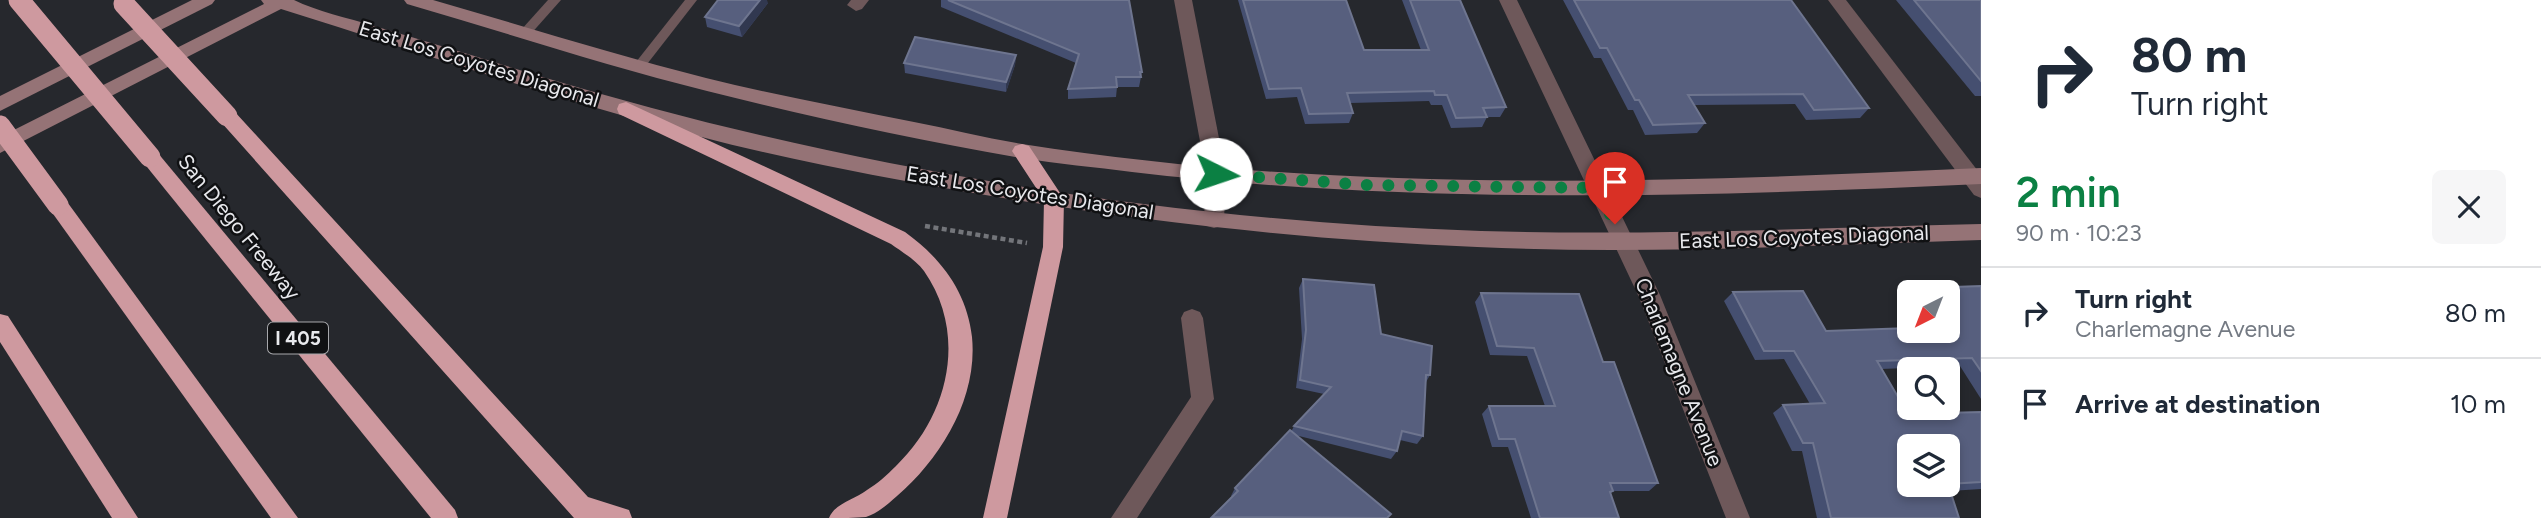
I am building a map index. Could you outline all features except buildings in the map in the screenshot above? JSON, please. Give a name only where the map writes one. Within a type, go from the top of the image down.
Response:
[{"type":"highway","name":"San Diego Freeway","points":[[19,0],[446,518]]},
{"type":"highway","points":[[123,1],[585,513],[620,518]]},
{"type":"highway","points":[[626,109],[898,238],[929,263],[951,297],[961,342],[960,366],[951,408],[940,431],[909,472],[882,495],[841,518]]},
{"type":"highway","points":[[0,127],[286,518]]},
{"type":"highway","points":[[995,518],[1051,261],[1054,199],[1022,151]]},
{"type":"highway","points":[[0,323],[126,518]]},
{"type":"main road","points":[[0,104],[206,0]]},
{"type":"main road","name":"East Los Coyotes Diagonal","points":[[413,0],[718,87],[1022,151],[1216,174],[1367,185],[1597,188],[1978,181]]},
{"type":"main road","points":[[0,146],[279,1]]},
{"type":"main road","name":"East Los Coyotes Diagonal","points":[[279,1],[626,109],[819,157],[1054,199],[1214,220],[1478,239],[1623,242],[1981,232]]},
{"type":"street","points":[[1183,0],[1216,174],[1214,220]]},
{"type":"street","name":"Charlemagne Avenue","points":[[1508,0],[1649,295],[1738,518]]},
{"type":"street","points":[[1837,0],[1978,181]]},
{"type":"street","points":[[1123,518],[1203,399],[1192,318]]},
{"type":"lane","points":[[525,33],[555,0]]},
{"type":"lane","points":[[640,65],[691,0]]},
{"type":"path","points":[[919,225],[1035,245]]},
{"type":"route","points":[[1216,174],[1367,185],[1597,188],[1615,224]]}]
